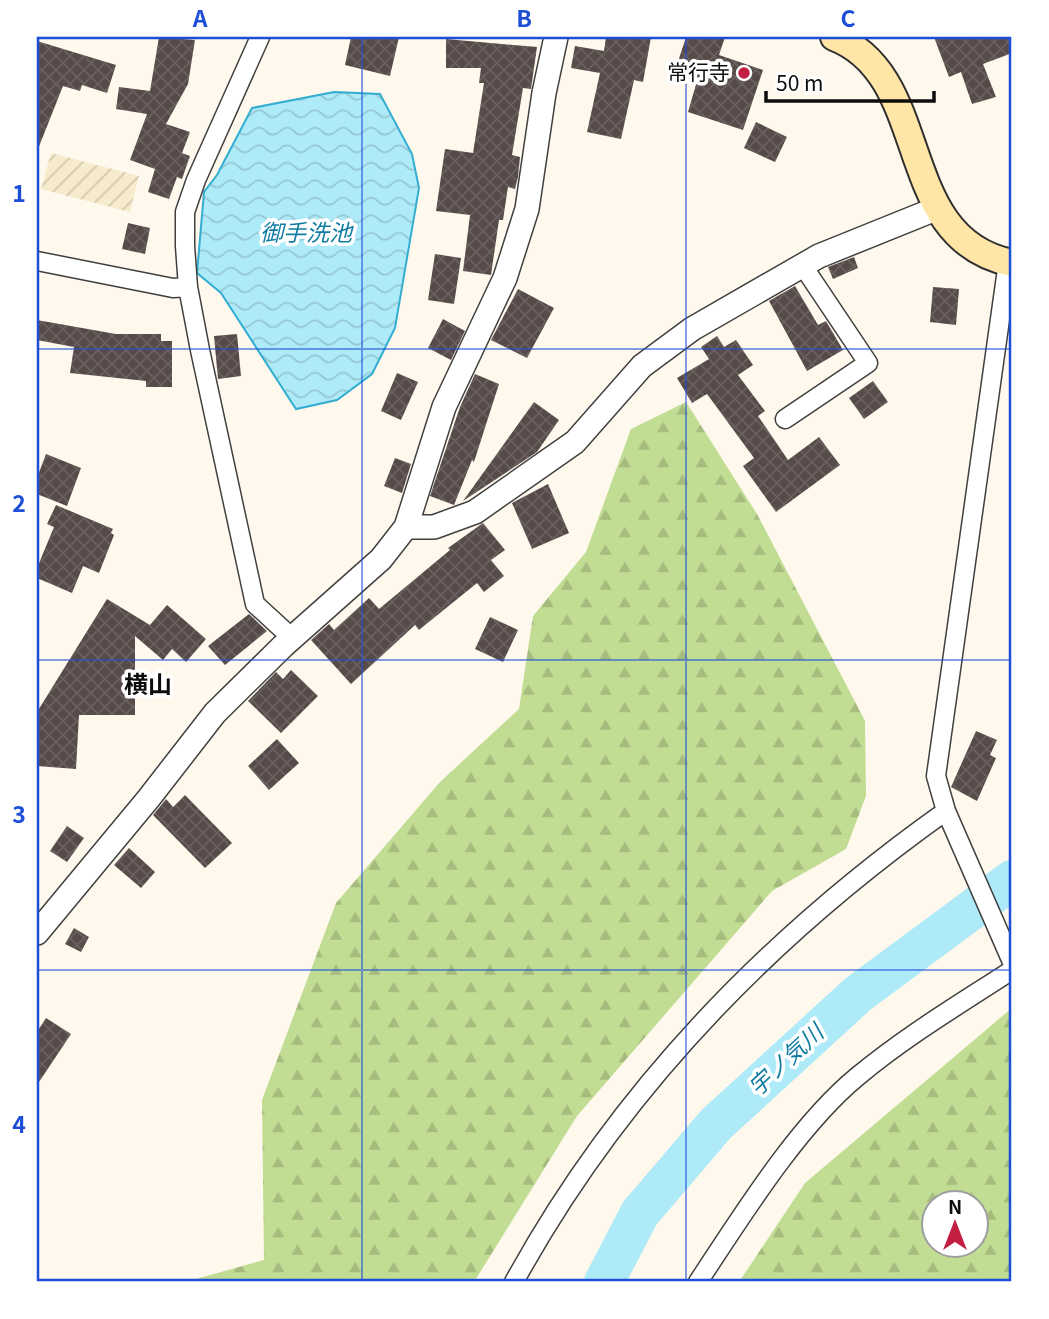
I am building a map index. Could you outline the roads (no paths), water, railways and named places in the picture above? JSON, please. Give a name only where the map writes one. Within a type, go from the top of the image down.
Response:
[{"type":"main road","points":[[834,37],[870,60],[893,93],[905,121],[914,156],[938,208],[964,239],[1010,263]]},
{"type":"street","points":[[260,37],[185,212],[188,287],[255,604],[292,638]]},
{"type":"street","points":[[37,933],[149,798],[215,713],[292,638],[381,559],[406,527],[444,407],[505,278],[520,232],[527,209],[544,93],[556,37]]},
{"type":"street","points":[[406,527],[434,527],[475,512],[575,442],[642,366],[692,330],[803,266],[860,238],[938,208]]},
{"type":"street","points":[[37,261],[173,288],[188,287]]},
{"type":"street","points":[[698,1282],[740,1218],[803,1134],[856,1077],[1011,963],[946,811],[936,776],[1010,263]]},
{"type":"street","points":[[785,419],[867,363],[803,266]]},
{"type":"street","points":[[514,1282],[541,1233],[596,1149],[657,1071],[730,994],[824,903],[875,861],[946,811]]},
{"type":"water","name":"御手洗池","points":[[334,92],[380,94],[412,154],[419,188],[395,328],[372,374],[337,400],[296,409],[221,293],[197,273],[204,192],[217,175],[252,108]]},
{"type":"waterway","name":"宇ノ気川","points":[[604,1282],[640,1213],[716,1124],[858,994],[1012,880]]},
{"type":"place","name":"常行寺","points":[[744,73]]},
{"type":"district","name":"横山","points":[[148,685]]}]
